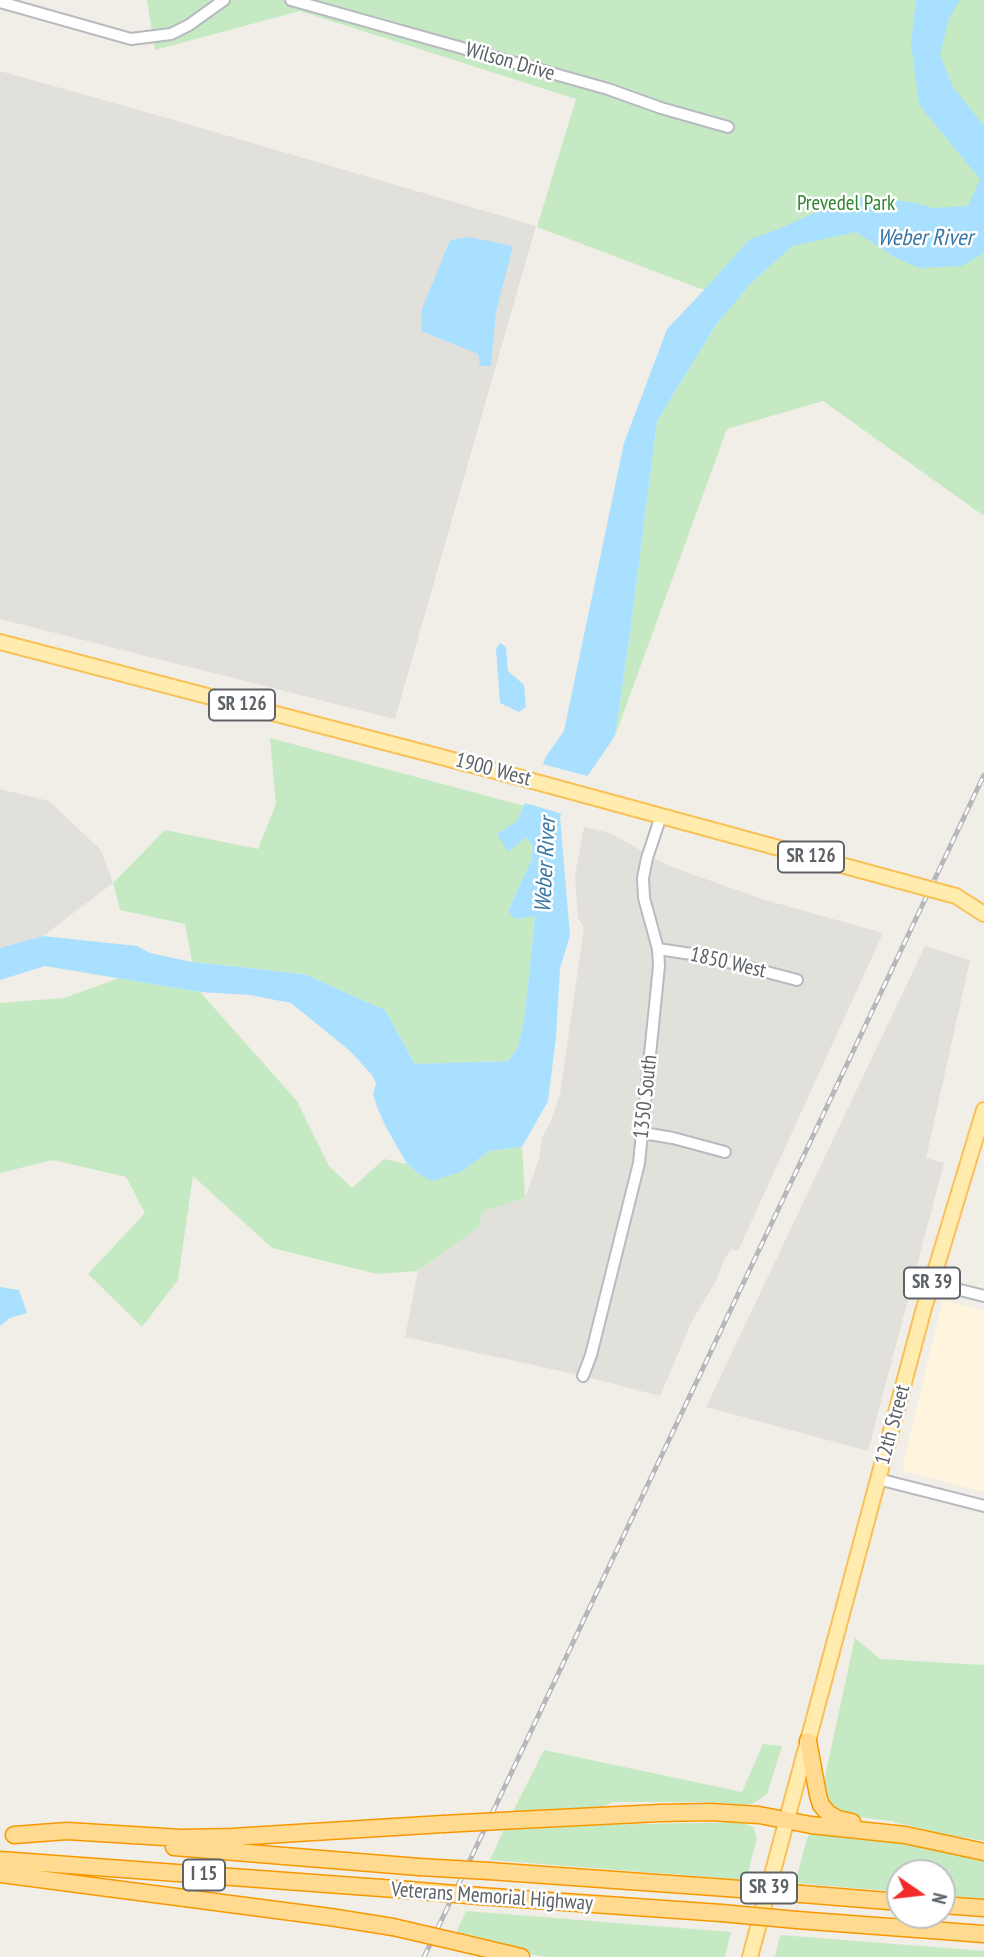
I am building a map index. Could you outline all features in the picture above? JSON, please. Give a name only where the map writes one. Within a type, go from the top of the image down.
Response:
[{"type":"highway","points":[[808,1741],[818,1795],[821,1805],[829,1814],[838,1819],[879,1826],[905,1835]]},
{"type":"highway","points":[[7,1834],[67,1831],[181,1838],[232,1838],[443,1824],[710,1812],[759,1815],[811,1825],[905,1835],[984,1852]]},
{"type":"highway","name":"Veterans Memorial Highway","points":[[7,1834],[886,1901]]},
{"type":"highway","name":"Veterans Memorial Highway","points":[[0,1860],[984,1934]]},
{"type":"highway","points":[[0,1874],[393,1927],[522,1957]]},
{"type":"highway","points":[[956,1906],[984,1908]]},
{"type":"main road","name":"1900 West","points":[[0,642],[981,901]]},
{"type":"main road","points":[[956,896],[984,914]]},
{"type":"main road","name":"12th Street","points":[[808,1741],[932,1283],[984,1110]]},
{"type":"main road","name":"SR 39","points":[[750,1957],[808,1741]]},
{"type":"street","points":[[0,2],[131,39],[171,34],[189,25],[224,0]]},
{"type":"street","name":"Wilson Drive","points":[[291,0],[608,89],[661,108],[728,127]]},
{"type":"street","name":"1350 South","points":[[583,1376],[591,1355],[639,1163],[659,966],[658,949],[644,898],[643,878],[661,816]]},
{"type":"street","name":"1850 West","points":[[658,949],[705,956],[797,980]]},
{"type":"street","points":[[643,1133],[725,1152]]},
{"type":"street","points":[[932,1283],[984,1296]]},
{"type":"street","points":[[878,1479],[984,1506]]},
{"type":"shaded area","points":[[0,71],[536,226],[395,719],[0,619]]},
{"type":"shaded area","points":[[0,789],[49,801],[101,850],[113,883],[43,936],[0,948]]},
{"type":"shaded area","points":[[584,827],[610,833],[669,866],[762,899],[883,933],[738,1251],[731,1249],[724,1260],[716,1281],[692,1321],[660,1396],[583,1376],[405,1337],[418,1271],[478,1228],[482,1211],[525,1198],[539,1159],[542,1137],[560,1094],[584,928],[578,918],[575,875]]},
{"type":"shaded area","points":[[925,946],[970,960],[926,1158],[944,1163],[868,1451],[706,1407]]},
{"type":"shaded area","points":[[943,1300],[984,1311],[984,1492],[904,1470],[903,1464]]},
{"type":"green space","name":"Prevedel Park","points":[[147,0],[984,0],[984,516],[823,401],[727,429],[615,736],[657,421],[716,325],[730,308],[706,289],[537,227],[576,99],[300,11],[155,50]]},
{"type":"green space","points":[[270,738],[525,806],[517,821],[533,846],[531,861],[508,911],[535,915],[525,1013],[518,1047],[508,1061],[415,1064],[385,1010],[304,974],[192,962],[185,924],[120,910],[113,883],[165,830],[258,849],[276,804]]},
{"type":"green space","points":[[119,978],[200,992],[297,1101],[329,1166],[352,1188],[384,1159],[407,1164],[419,1174],[461,1172],[489,1151],[522,1147],[525,1198],[483,1211],[478,1228],[418,1271],[377,1274],[272,1248],[193,1176],[178,1280],[142,1327],[88,1274],[145,1213],[126,1177],[53,1160],[0,1173],[0,1003],[64,998]]},
{"type":"green space","points":[[855,1638],[880,1659],[984,1665],[984,1841],[932,1832],[891,1821],[843,1815],[827,1803],[823,1785]]},
{"type":"green space","points":[[763,1744],[782,1746],[767,1794],[752,1804],[612,1802],[603,1807],[513,1811],[544,1750],[742,1792]]},
{"type":"green space","points":[[741,1822],[753,1827],[757,1838],[746,1880],[490,1860],[504,1829]]},
{"type":"green space","points":[[814,1832],[908,1843],[984,1857],[984,1899],[956,1896],[956,1859],[886,1859],[886,1891],[795,1883],[809,1835]]},
{"type":"green space","points":[[466,1911],[731,1932],[725,1957],[550,1957],[455,1935]]},
{"type":"green space","points":[[780,1935],[984,1951],[984,1957],[775,1957]]},
{"type":"water","name":"Weber River","points":[[916,0],[960,0],[949,18],[940,55],[953,87],[984,126],[984,253],[962,266],[919,268],[894,257],[856,232],[792,246],[751,283],[716,325],[657,421],[615,736],[560,816],[570,936],[560,968],[556,1037],[548,1101],[522,1147],[489,1151],[461,1172],[432,1181],[419,1174],[407,1164],[386,1127],[373,1094],[376,1084],[372,1075],[350,1051],[291,1003],[250,995],[200,992],[45,966],[0,980],[0,948],[43,936],[137,946],[150,953],[192,962],[304,974],[385,1010],[415,1064],[508,1061],[518,1047],[525,1013],[535,916],[515,919],[508,911],[531,861],[533,846],[526,837],[508,852],[497,834],[517,821],[547,755],[564,731],[624,443],[667,329],[750,239],[847,198],[890,199],[933,208],[968,206],[980,179],[919,105],[911,43]]},
{"type":"water","points":[[470,237],[513,246],[496,312],[491,366],[480,366],[478,354],[421,331],[422,309],[450,240]]},
{"type":"water","points":[[500,643],[506,647],[508,671],[524,685],[526,707],[519,712],[500,703],[496,649]]},
{"type":"water","points":[[0,1287],[19,1290],[27,1313],[10,1318],[0,1326]]},
{"type":"pier","points":[[539,763],[591,777],[566,815],[522,802]]},
{"type":"railway","points":[[424,1957],[984,775]]}]
